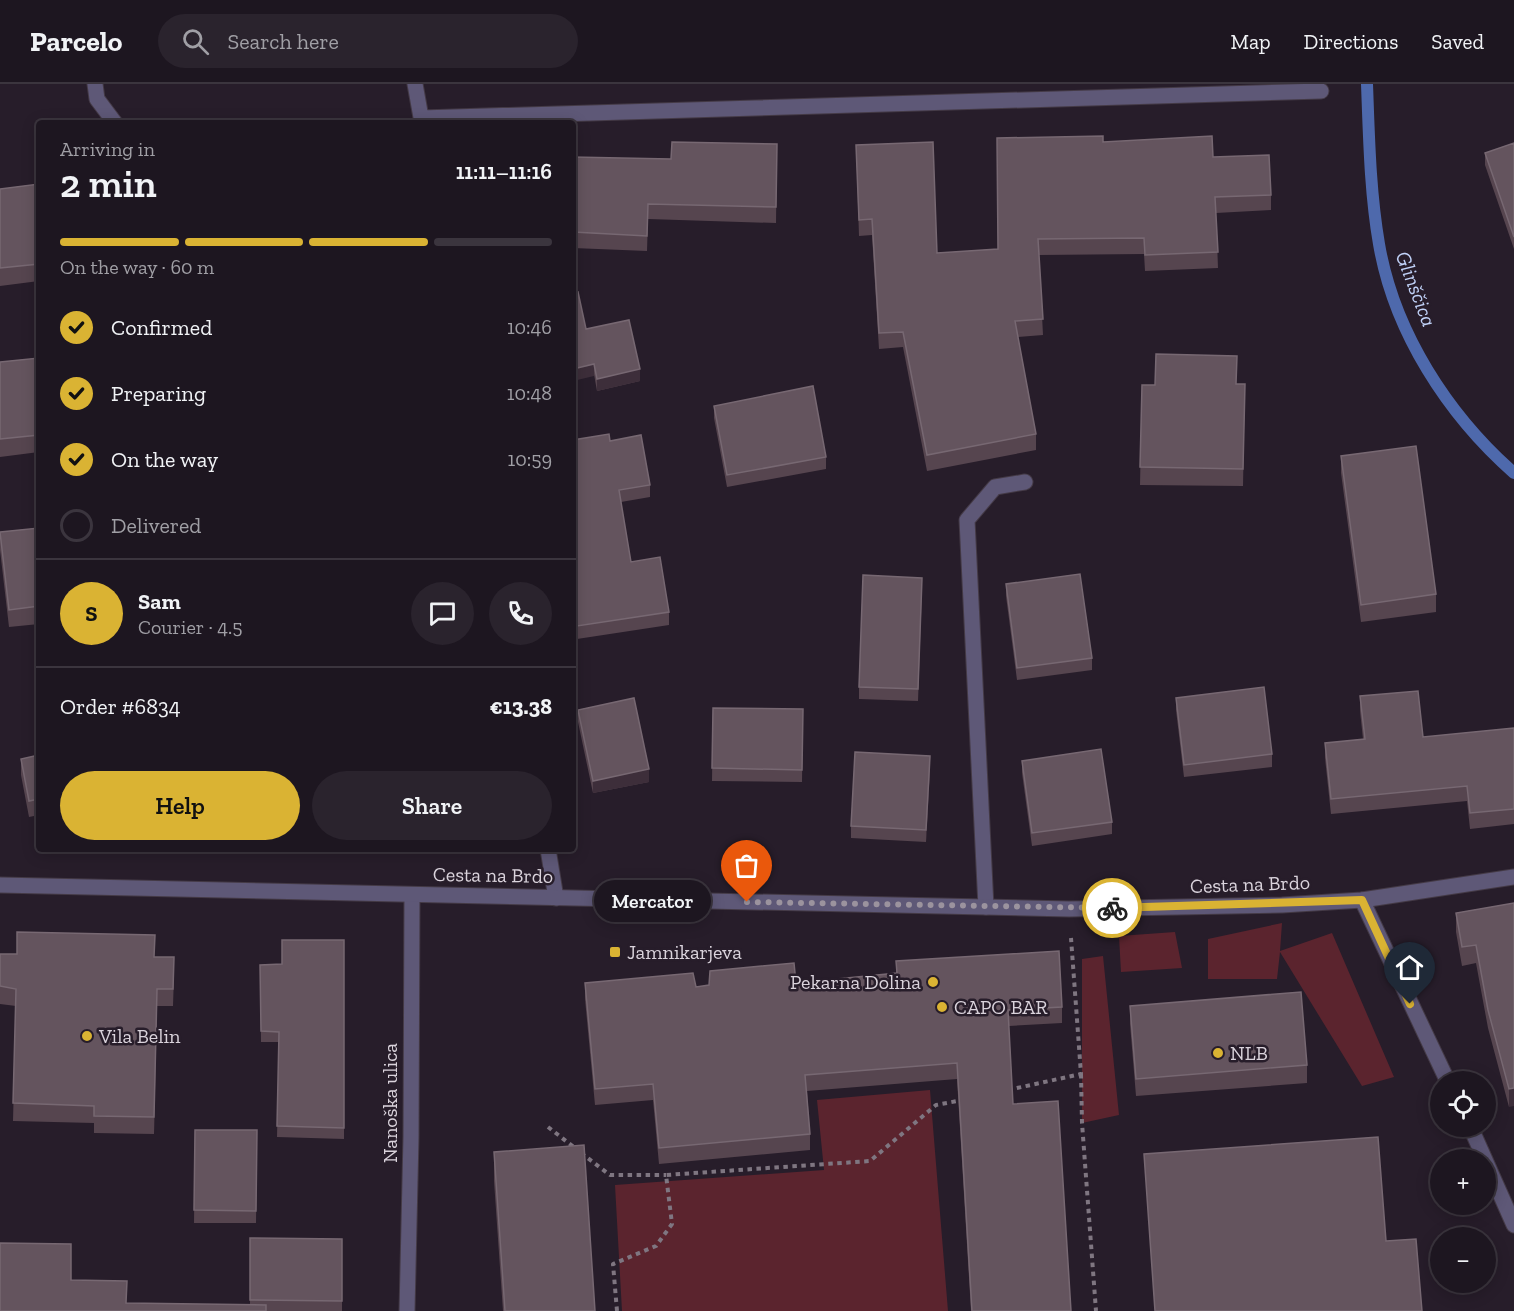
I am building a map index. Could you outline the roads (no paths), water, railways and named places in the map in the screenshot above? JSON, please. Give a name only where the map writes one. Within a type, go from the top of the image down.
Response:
[{"type":"street","points":[[95,84],[97,99],[113,120]]},
{"type":"street","points":[[415,84],[421,120]]},
{"type":"street","points":[[451,120],[1321,91]]},
{"type":"street","points":[[986,906],[967,520],[995,487],[1025,482]]},
{"type":"street","points":[[548,852],[556,898]]},
{"type":"street","name":"Cesta na Brdo","points":[[0,885],[1069,909],[1247,906],[1362,900],[1514,877]]},
{"type":"street","name":"Nanoška ulica","points":[[407,1311],[411,1137],[412,895]]},
{"type":"street","points":[[1362,900],[1443,1071]]},
{"type":"street","points":[[1475,1137],[1514,1225]]},
{"type":"waterway","name":"Glinščica","points":[[1367,84],[1370,164],[1376,224],[1386,277],[1397,309],[1427,370],[1446,398],[1467,425],[1514,473]]},
{"type":"place","name":"Mercator","points":[[747,902]]},
{"type":"place","name":"Jamnikarjeva","points":[[615,952]]},
{"type":"place","name":"Pekarna Dolina","points":[[933,982]]},
{"type":"place","name":"CAPO BAR","points":[[942,1007]]},
{"type":"place","name":"Vila Belin","points":[[87,1036]]},
{"type":"place","name":"NLB","points":[[1218,1053]]}]
